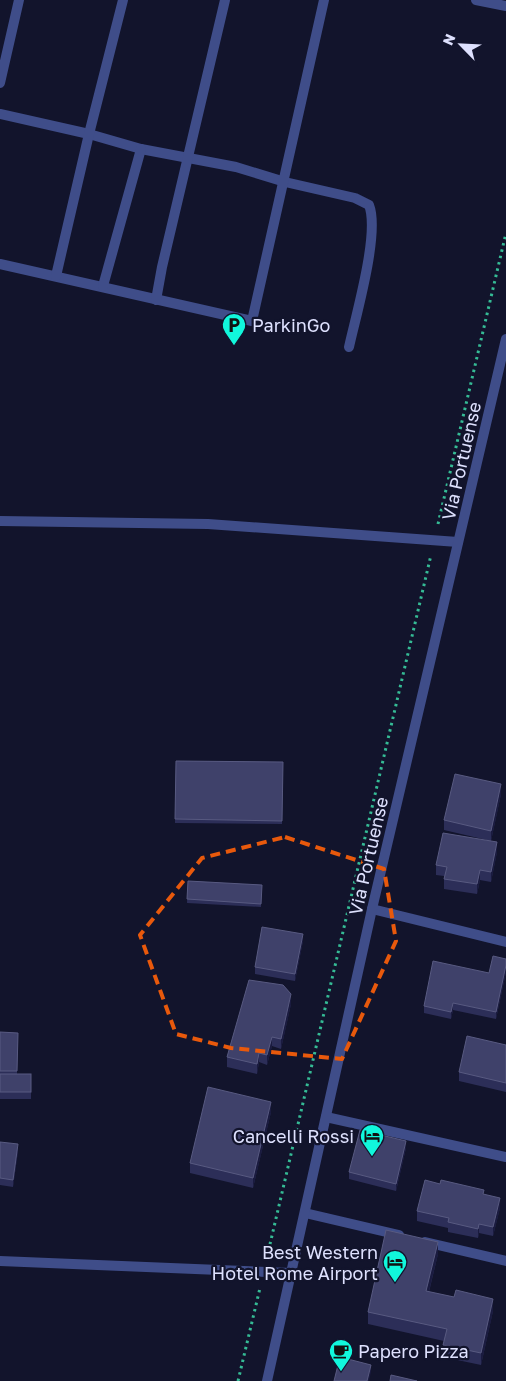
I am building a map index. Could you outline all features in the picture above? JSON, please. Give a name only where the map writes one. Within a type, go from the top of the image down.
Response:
[{"type":"street","points":[[0,84],[19,0]]},
{"type":"street","points":[[56,276],[123,0]]},
{"type":"street","points":[[156,300],[162,267],[225,0]]},
{"type":"street","points":[[0,264],[252,321],[324,0]]},
{"type":"street","points":[[476,0],[506,6]]},
{"type":"street","points":[[0,114],[89,134],[141,149],[236,167],[284,182],[355,198],[369,205],[373,215],[372,239],[349,347]]},
{"type":"street","points":[[103,286],[141,149]]},
{"type":"street","name":"Via Portuense","points":[[267,1381],[372,910],[506,339]]},
{"type":"street","points":[[0,521],[208,524],[458,542]]},
{"type":"street","points":[[372,910],[506,942]]},
{"type":"street","points":[[326,1117],[506,1157]]},
{"type":"street","points":[[305,1213],[506,1261]]},
{"type":"street","points":[[0,1261],[291,1273]]},
{"type":"path","points":[[238,1381],[506,233]]},
{"type":"highlighted area","points":[[285,837],[384,869],[396,941],[342,1059],[231,1048],[176,1034],[140,935],[202,858]]},
{"type":"building","points":[[176,761],[283,762],[282,821],[175,819]]},
{"type":"building","points":[[455,774],[501,784],[491,831],[444,820]]},
{"type":"building","points":[[443,833],[497,842],[491,872],[480,870],[477,884],[444,879],[447,867],[436,865]]},
{"type":"building","points":[[188,881],[262,885],[261,904],[187,899]]},
{"type":"building","points":[[262,927],[303,934],[295,974],[255,967]]},
{"type":"building","points":[[493,956],[506,959],[496,1012],[453,1003],[451,1012],[424,1006],[433,961],[489,973]]},
{"type":"building","points":[[249,980],[283,985],[291,994],[281,1039],[272,1037],[267,1055],[259,1053],[257,1064],[227,1057]]},
{"type":"building","points":[[0,1032],[18,1033],[17,1071],[0,1071]]},
{"type":"building","points":[[467,1036],[506,1045],[506,1083],[459,1072]]},
{"type":"building","points":[[0,1074],[31,1074],[31,1092],[0,1092]]},
{"type":"building","points":[[208,1087],[271,1102],[253,1178],[190,1163]]},
{"type":"building","points":[[360,1130],[406,1141],[396,1184],[349,1172]]},
{"type":"building","points":[[0,1142],[18,1144],[13,1180],[0,1178]]},
{"type":"building","points":[[425,1180],[440,1184],[441,1180],[484,1190],[483,1194],[500,1198],[493,1227],[479,1224],[478,1229],[448,1222],[449,1218],[417,1211]]},
{"type":"building","points":[[386,1230],[438,1242],[426,1291],[454,1297],[456,1290],[493,1299],[481,1353],[443,1345],[447,1329],[368,1312]]},
{"type":"building","points":[[340,1357],[371,1365],[367,1381],[334,1381]]},
{"type":"building","points":[[391,1375],[417,1381],[390,1381]]},
{"type":"place","name":"ParkinGo","points":[[234,346]]},
{"type":"place","name":"Cancelli Rossi","points":[[372,1157]]},
{"type":"place","name":"Best Western Hotel Rome Airport","points":[[395,1283]]},
{"type":"place","name":"Papero Pizza","points":[[341,1372]]}]
